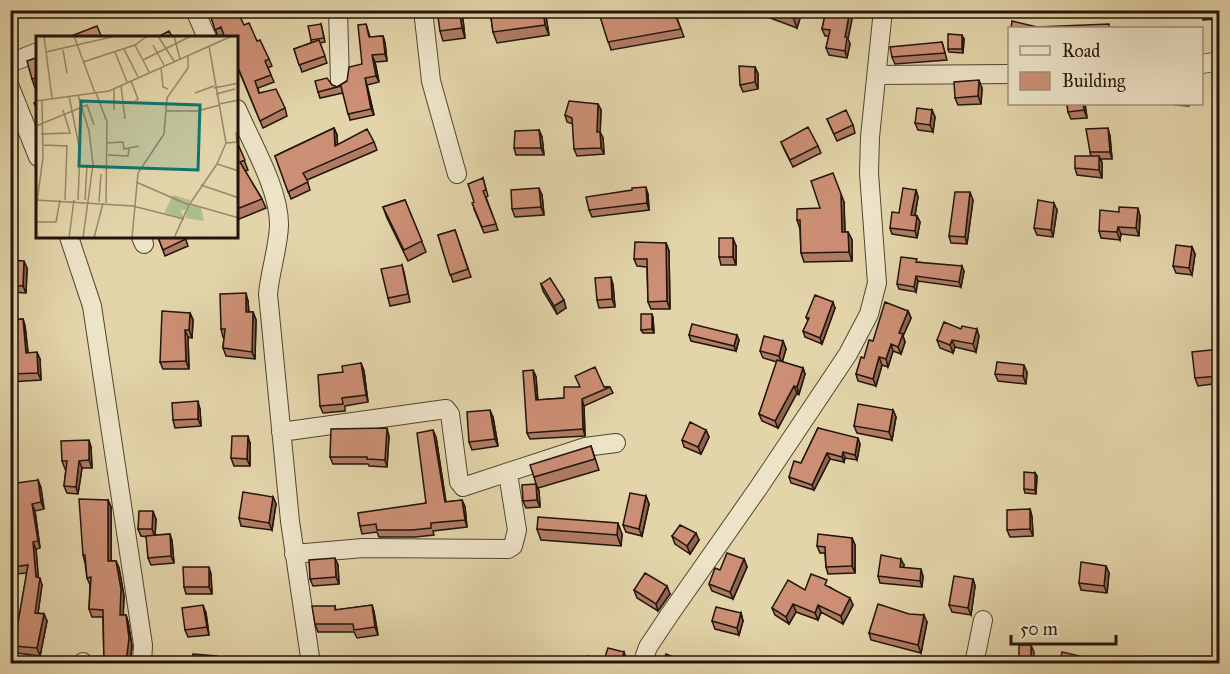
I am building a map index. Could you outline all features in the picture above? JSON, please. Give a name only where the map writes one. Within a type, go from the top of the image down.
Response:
[{"type":"street","points":[[195,10],[206,36]]},
{"type":"street","points":[[338,10],[340,82]]},
{"type":"street","points":[[423,10],[431,81],[457,174]]},
{"type":"street","points":[[642,663],[648,647],[664,622],[759,487],[848,354],[869,314],[877,283],[869,173],[883,10]]},
{"type":"street","points":[[10,63],[36,53]]},
{"type":"street","points":[[1203,64],[1220,61]]},
{"type":"street","points":[[878,75],[1008,74]]},
{"type":"street","points":[[10,87],[36,151]]},
{"type":"street","points":[[238,111],[278,204],[276,259],[268,294],[294,554],[311,663]]},
{"type":"street","points":[[69,238],[92,306],[143,645],[142,663]]},
{"type":"street","points":[[281,432],[446,409],[450,414],[459,482],[463,487],[585,447],[616,443]]},
{"type":"street","points":[[294,554],[363,548],[508,549],[513,546],[517,530],[507,474]]},
{"type":"street","points":[[974,663],[983,620]]},
{"type":"building","points":[[225,10],[237,10],[244,25],[249,23],[269,59],[265,61],[271,75],[255,81],[259,93],[276,89],[285,108],[260,121],[238,67],[238,36],[224,36],[221,27],[215,30],[211,17]]},
{"type":"building","points":[[437,10],[459,10],[462,28],[440,31]]},
{"type":"building","points":[[490,10],[543,10],[545,25],[493,32]]},
{"type":"building","points":[[598,10],[673,10],[681,29],[608,42]]},
{"type":"building","points":[[775,10],[795,10],[793,17]]},
{"type":"building","points":[[826,10],[850,10],[845,51],[826,48],[830,30],[822,29]]},
{"type":"building","points":[[1202,10],[1215,10],[1215,15],[1202,16]]},
{"type":"building","points":[[1012,21],[1037,27],[1011,27]]},
{"type":"building","points":[[321,24],[324,38],[311,40],[308,26]]},
{"type":"building","points":[[366,24],[369,37],[383,36],[385,54],[372,55],[376,76],[365,78],[371,109],[348,114],[341,86],[318,92],[315,81],[327,78],[332,85],[337,87],[347,81],[349,67],[362,64],[358,25]]},
{"type":"building","points":[[1109,24],[1109,27],[1037,27]]},
{"type":"building","points":[[97,26],[101,36],[71,36]]},
{"type":"building","points":[[169,31],[172,36],[160,36]]},
{"type":"building","points":[[948,34],[962,35],[962,49],[948,49]]},
{"type":"building","points":[[319,40],[325,56],[299,65],[294,49]]},
{"type":"building","points":[[942,42],[945,53],[892,57],[890,47]]},
{"type":"building","points":[[36,58],[36,78],[32,79],[27,61]]},
{"type":"building","points":[[739,66],[755,67],[755,82],[740,85]]},
{"type":"building","points":[[979,80],[978,96],[955,98],[954,82]]},
{"type":"building","points":[[569,101],[598,104],[597,132],[600,132],[601,148],[574,149],[572,118],[565,115]]},
{"type":"building","points":[[1067,105],[1083,105],[1084,110],[1068,112]]},
{"type":"building","points":[[917,108],[932,110],[930,125],[915,123]]},
{"type":"building","points":[[846,110],[853,125],[834,134],[827,119]]},
{"type":"building","points":[[808,127],[818,146],[790,160],[781,142]]},
{"type":"building","points":[[334,128],[335,146],[367,129],[374,142],[303,173],[308,182],[288,192],[275,156]]},
{"type":"building","points":[[1108,128],[1110,152],[1090,152],[1086,129]]},
{"type":"building","points":[[539,130],[541,148],[514,148],[515,131]]},
{"type":"building","points":[[238,144],[245,160],[240,162],[262,199],[238,209]]},
{"type":"building","points":[[1075,156],[1099,156],[1099,170],[1075,168]]},
{"type":"building","points":[[833,173],[841,194],[842,232],[848,232],[849,252],[801,253],[800,220],[797,220],[797,209],[820,208],[811,181]]},
{"type":"building","points":[[483,178],[486,190],[483,191],[496,224],[482,227],[472,203],[474,202],[468,184]]},
{"type":"building","points":[[646,187],[647,203],[589,210],[586,197]]},
{"type":"building","points":[[539,188],[541,207],[512,209],[511,190]]},
{"type":"building","points":[[903,188],[916,190],[911,215],[917,216],[915,231],[890,228],[892,212],[899,213]]},
{"type":"building","points":[[955,192],[970,192],[965,237],[949,236]]},
{"type":"building","points":[[405,200],[422,241],[404,250],[383,207]]},
{"type":"building","points":[[1038,200],[1054,203],[1051,230],[1034,228]]},
{"type":"building","points":[[1119,207],[1138,208],[1136,228],[1118,227],[1117,232],[1099,231],[1100,210],[1119,212]]},
{"type":"building","points":[[455,230],[468,269],[450,275],[438,235]]},
{"type":"building","points":[[158,238],[186,238],[186,239],[163,250]]},
{"type":"building","points":[[719,238],[733,238],[733,257],[719,257]]},
{"type":"building","points":[[635,242],[666,243],[667,301],[648,302],[647,259],[634,259]]},
{"type":"building","points":[[1176,245],[1192,247],[1189,268],[1173,266]]},
{"type":"building","points":[[901,257],[917,259],[916,262],[962,266],[959,282],[916,276],[914,287],[897,284]]},
{"type":"building","points":[[10,260],[24,261],[23,286],[10,285]]},
{"type":"building","points":[[402,265],[408,294],[388,298],[381,269]]},
{"type":"building","points":[[611,277],[612,299],[597,300],[595,278]]},
{"type":"building","points":[[550,278],[564,300],[554,306],[541,284]]},
{"type":"building","points":[[246,293],[246,312],[253,312],[252,352],[223,348],[225,329],[221,329],[220,294]]},
{"type":"building","points":[[815,295],[833,302],[820,338],[803,331]]},
{"type":"building","points":[[885,302],[908,311],[899,333],[903,334],[898,347],[891,344],[886,359],[879,357],[873,379],[856,374],[869,340],[873,341]]},
{"type":"building","points":[[162,311],[190,313],[189,330],[185,330],[186,361],[160,362]]},
{"type":"building","points":[[641,314],[652,314],[652,329],[641,330]]},
{"type":"building","points":[[23,319],[26,353],[37,352],[38,373],[10,374],[10,320]]},
{"type":"building","points":[[944,322],[961,329],[962,326],[977,329],[973,344],[952,340],[950,345],[937,340]]},
{"type":"building","points":[[692,324],[737,335],[734,346],[689,335]]},
{"type":"building","points":[[764,336],[783,341],[779,356],[760,351]]},
{"type":"building","points":[[1220,349],[1220,376],[1195,378],[1192,352]]},
{"type":"building","points":[[777,360],[803,368],[797,387],[794,386],[775,421],[759,414]]},
{"type":"building","points":[[997,362],[1024,365],[1023,376],[995,374]]},
{"type":"building","points":[[361,363],[366,395],[342,398],[343,404],[320,406],[318,375],[343,372],[342,366]]},
{"type":"building","points":[[595,367],[604,387],[610,387],[582,399],[583,429],[527,433],[523,371],[533,370],[536,400],[564,398],[564,387],[580,387],[575,376]]},
{"type":"building","points":[[198,401],[198,419],[173,420],[172,403]]},
{"type":"building","points":[[858,404],[893,410],[889,432],[854,426]]},
{"type":"building","points":[[490,410],[495,439],[469,442],[467,412]]},
{"type":"building","points":[[690,422],[706,430],[698,447],[682,440]]},
{"type":"building","points":[[387,428],[385,460],[367,459],[367,457],[330,457],[331,429]]},
{"type":"building","points":[[818,428],[858,438],[855,455],[843,452],[842,457],[827,453],[812,485],[789,477],[794,461],[801,463]]},
{"type":"building","points":[[433,430],[445,502],[462,500],[465,520],[431,523],[431,528],[412,530],[377,530],[376,524],[360,526],[358,513],[426,503],[417,433]]},
{"type":"building","points":[[232,436],[248,436],[247,459],[231,458]]},
{"type":"building","points":[[89,440],[89,460],[79,461],[76,487],[64,486],[67,461],[62,461],[61,441]]},
{"type":"building","points":[[591,446],[595,459],[534,477],[530,465]]},
{"type":"building","points":[[1024,472],[1035,473],[1035,490],[1024,489]]},
{"type":"building","points":[[38,480],[41,502],[32,504],[38,541],[33,542],[36,577],[40,578],[35,613],[44,614],[37,648],[14,646],[28,565],[13,567],[10,507],[13,507],[10,484]]},
{"type":"building","points":[[536,484],[537,500],[523,501],[522,485]]},
{"type":"building","points":[[243,492],[273,497],[269,523],[239,518]]},
{"type":"building","points":[[630,493],[646,496],[639,529],[623,525]]},
{"type":"building","points":[[79,499],[108,500],[108,561],[116,561],[121,589],[120,615],[126,615],[129,638],[126,663],[104,663],[103,610],[89,609],[91,577],[87,578],[85,555],[83,555]]},
{"type":"building","points":[[1030,509],[1030,529],[1007,530],[1007,510]]},
{"type":"building","points":[[139,511],[153,511],[152,529],[138,529]]},
{"type":"building","points":[[538,517],[618,523],[617,535],[537,529]]},
{"type":"building","points":[[680,525],[696,533],[687,546],[672,536]]},
{"type":"building","points":[[170,534],[171,556],[148,558],[146,536]]},
{"type":"building","points":[[818,534],[852,538],[852,566],[826,567],[825,547],[817,546]]},
{"type":"building","points":[[727,553],[744,559],[730,592],[709,584],[715,568],[720,570]]},
{"type":"building","points":[[881,555],[901,559],[900,567],[921,569],[920,581],[878,576]]},
{"type":"building","points":[[335,558],[336,577],[310,579],[309,560]]},
{"type":"building","points":[[1081,562],[1106,566],[1104,586],[1079,583]]},
{"type":"building","points":[[183,567],[209,567],[209,587],[184,587]]},
{"type":"building","points":[[645,573],[667,586],[656,604],[634,590]]},
{"type":"building","points":[[811,574],[827,580],[825,585],[850,598],[841,616],[818,605],[815,613],[793,604],[786,617],[772,608],[788,580],[805,590]]},
{"type":"building","points":[[954,576],[973,579],[968,608],[949,605]]},
{"type":"building","points":[[878,604],[909,614],[924,615],[918,645],[869,633]]},
{"type":"building","points":[[203,605],[207,627],[185,630],[182,608]]},
{"type":"building","points":[[372,605],[375,627],[354,630],[353,624],[315,624],[312,606],[335,606],[335,610]]},
{"type":"building","points":[[716,607],[741,613],[737,628],[712,621]]},
{"type":"building","points":[[1019,645],[1031,645],[1031,663],[1019,663]]},
{"type":"building","points":[[608,648],[624,652],[621,663],[603,663]]},
{"type":"building","points":[[1062,652],[1084,657],[1083,663],[1060,663]]},
{"type":"building","points":[[193,654],[217,656],[216,663],[192,663]]},
{"type":"building","points":[[666,654],[683,661],[682,663],[663,663]]},
{"type":"building","points":[[588,656],[603,660],[602,663],[568,663],[570,657],[587,660]]}]
